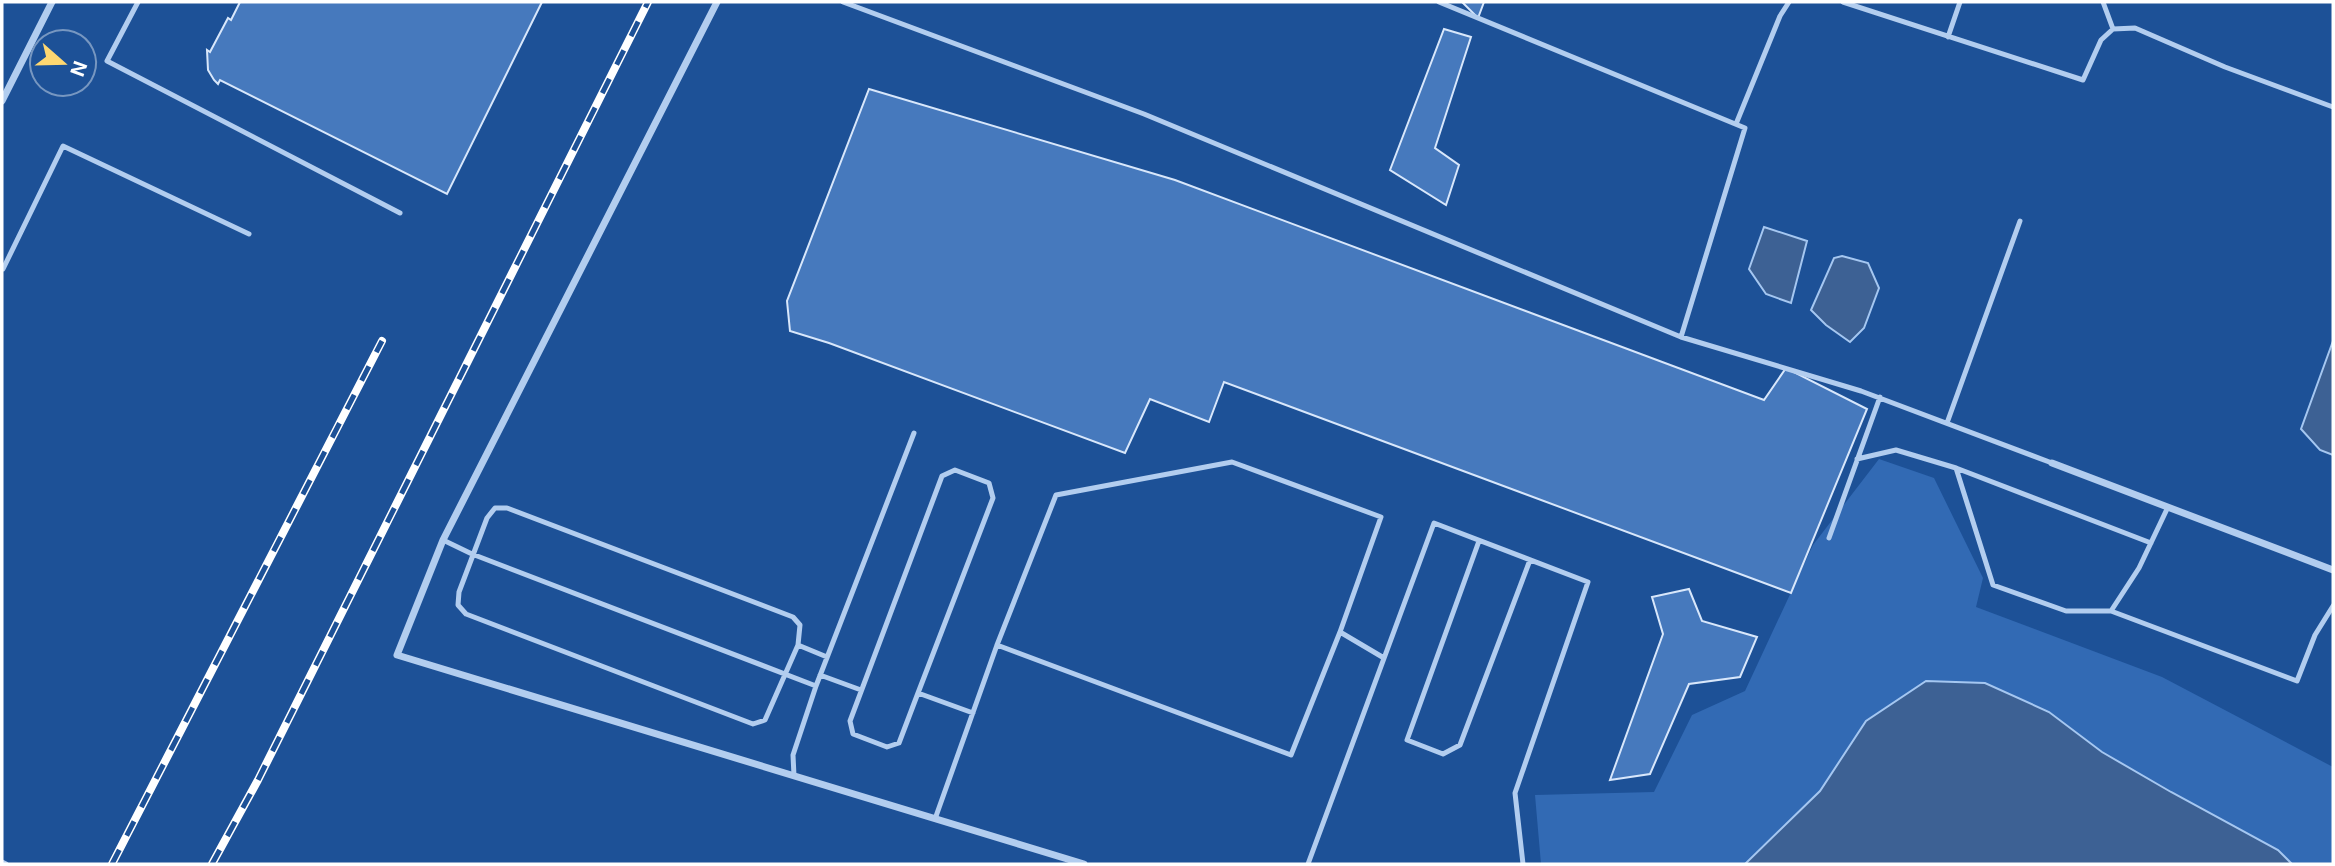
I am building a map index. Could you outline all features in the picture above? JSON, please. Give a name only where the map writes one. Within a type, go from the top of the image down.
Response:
[{"type":"street","points":[[2,101],[52,2]]},
{"type":"street","points":[[718,2],[443,541],[397,655],[1084,864]]},
{"type":"street","points":[[2052,463],[2333,569]]},
{"type":"lane","points":[[138,2],[107,61],[400,214]]},
{"type":"lane","points":[[844,2],[1144,114],[1681,337],[1880,397],[2052,463]]},
{"type":"lane","points":[[1439,2],[1745,128],[1681,337]]},
{"type":"lane","points":[[1736,124],[1780,16],[1789,2]]},
{"type":"lane","points":[[1843,2],[2083,80],[2101,40],[2113,29],[2135,28],[2225,67],[2333,107]]},
{"type":"lane","points":[[1948,37],[1960,2]]},
{"type":"lane","points":[[2103,2],[2113,29]]},
{"type":"lane","points":[[2,269],[63,146],[249,234]]},
{"type":"lane","points":[[1947,423],[2020,221]]},
{"type":"lane","points":[[1829,538],[1880,397]]},
{"type":"lane","points":[[794,776],[793,755],[816,686],[914,433]]},
{"type":"lane","points":[[1857,459],[1896,450],[1956,468],[2151,543]]},
{"type":"lane","points":[[936,819],[997,645],[1056,495],[1232,462],[1381,517],[1340,632],[1291,755],[997,645]]},
{"type":"lane","points":[[1956,468],[1993,585],[2066,611],[2111,611],[2297,681],[2315,635],[2333,606]]},
{"type":"lane","points":[[955,470],[989,483],[993,498],[918,693],[899,743],[887,747],[853,734],[850,721],[942,477],[955,470]]},
{"type":"lane","points":[[2111,611],[2139,568],[2168,507]]},
{"type":"lane","points":[[495,508],[508,508],[793,617],[800,625],[797,645],[765,720],[753,724],[466,614],[458,605],[458,592],[486,518],[495,508]]},
{"type":"lane","points":[[1308,864],[1434,523],[1588,582],[1514,793],[1523,864]]},
{"type":"lane","points":[[443,541],[816,686]]},
{"type":"lane","points":[[1479,541],[1407,740],[1443,754],[1460,745],[1530,560]]},
{"type":"lane","points":[[1340,632],[1384,658]]},
{"type":"lane","points":[[797,645],[827,657]]},
{"type":"lane","points":[[820,675],[862,690]]},
{"type":"lane","points":[[918,693],[973,713]]},
{"type":"shaded area","points":[[1764,227],[1807,241],[1791,303],[1766,294],[1749,269]]},
{"type":"shaded area","points":[[1842,256],[1868,263],[1879,288],[1864,328],[1850,342],[1811,310],[1834,258]]},
{"type":"shaded area","points":[[2333,341],[2333,455],[2320,450],[2301,429]]},
{"type":"shaded area","points":[[1879,459],[1934,478],[1983,578],[1976,607],[2162,677],[2333,767],[2333,864],[1541,864],[1535,795],[1654,792],[1692,715],[1745,691],[1813,545]]},
{"type":"shaded area","points":[[1926,681],[1985,683],[2049,712],[2102,752],[2278,850],[2292,864],[1745,864],[1820,791],[1866,721]]},
{"type":"building","points":[[240,2],[542,2],[447,194],[220,80],[218,84],[208,70],[207,50],[210,52]]},
{"type":"building","points":[[1462,2],[1484,2],[1478,18]]},
{"type":"building","points":[[1444,29],[1471,37],[1435,148],[1459,165],[1446,205],[1390,170]]},
{"type":"building","points":[[869,89],[1175,180],[1764,400],[1786,368],[1867,409],[1791,593],[1224,382],[1209,422],[1150,399],[1125,453],[790,331],[787,301]]},
{"type":"building","points":[[1689,589],[1702,621],[1757,637],[1740,677],[1689,684],[1650,774],[1610,780],[1663,634],[1652,597]]},
{"type":"railway","points":[[212,864],[258,780],[648,2]]},
{"type":"railway","points":[[112,864],[382,341]]}]
